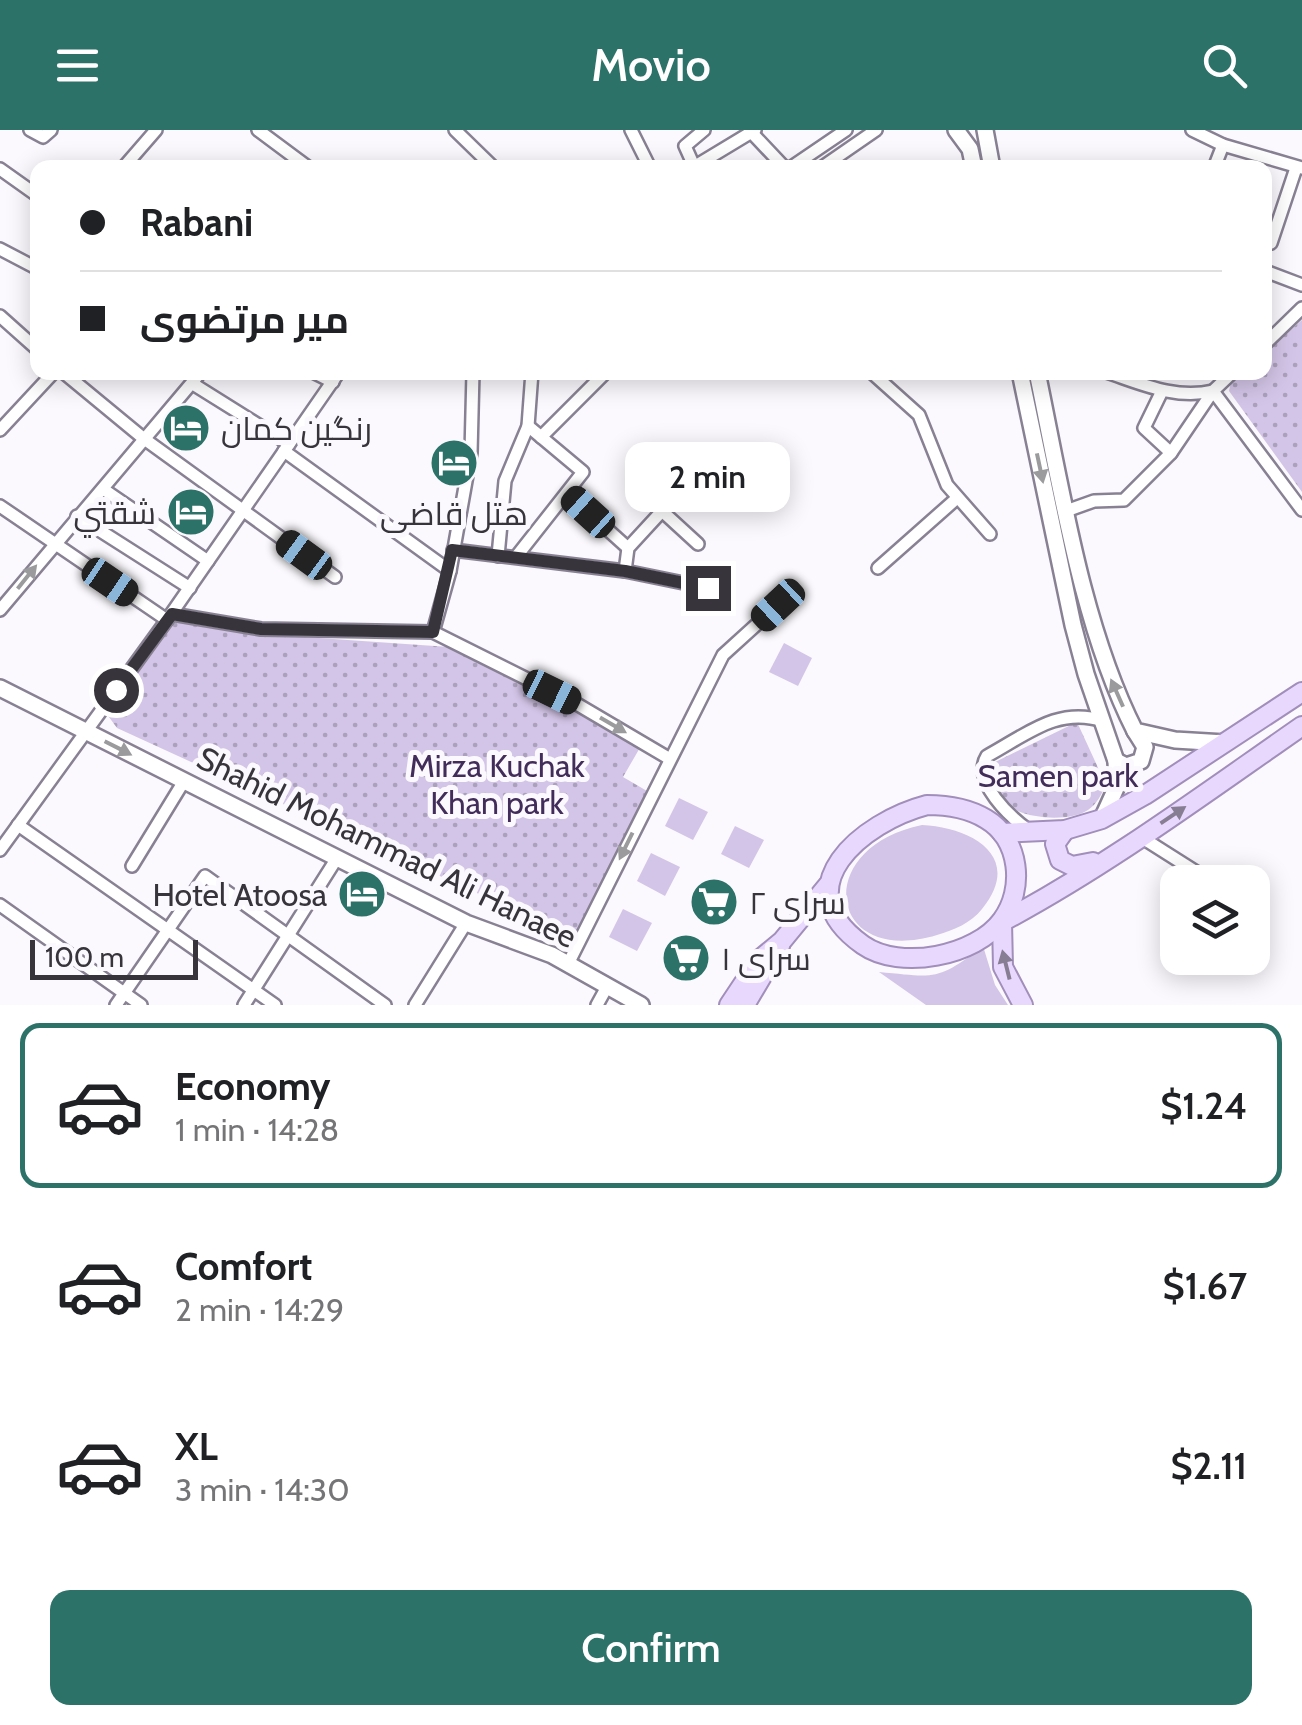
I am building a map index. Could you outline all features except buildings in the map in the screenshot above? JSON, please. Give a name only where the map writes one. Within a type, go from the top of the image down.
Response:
[{"type":"main road","points":[[1002,833],[1065,830],[1102,819],[1302,692]]},
{"type":"main road","points":[[828,886],[831,910],[846,934],[869,950],[918,960],[947,954],[1046,898],[1141,837],[1302,726]]},
{"type":"main road","points":[[729,1005],[759,960],[782,940],[828,886],[847,851],[864,834],[908,810],[927,805],[946,806],[988,820],[1002,833],[1016,863],[1016,882],[1002,922],[1003,967],[1022,1005]]},
{"type":"main road","points":[[1065,830],[1055,844],[1065,864],[1079,866],[1111,856]]},
{"type":"main road","points":[[746,1005],[770,968],[782,940]]},
{"type":"street","points":[[30,130],[43,137],[50,130]]},
{"type":"street","points":[[130,160],[156,130]]},
{"type":"street","points":[[258,130],[298,160]]},
{"type":"street","points":[[455,130],[486,160]]},
{"type":"street","points":[[631,130],[646,160]]},
{"type":"street","points":[[690,160],[685,146],[704,130]]},
{"type":"street","points":[[799,160],[846,130]]},
{"type":"street","points":[[833,160],[876,130]]},
{"type":"street","points":[[956,130],[970,149],[972,160]]},
{"type":"street","points":[[984,130],[990,160]]},
{"type":"street","points":[[1192,130],[1223,145],[1299,168],[1272,240]]},
{"type":"street","points":[[705,160],[754,132],[780,160]]},
{"type":"street","points":[[1217,160],[1223,145]]},
{"type":"street","points":[[0,169],[30,190]]},
{"type":"street","points":[[0,249],[30,265]]},
{"type":"street","points":[[1272,273],[1302,285]]},
{"type":"street","points":[[1272,337],[1302,308]]},
{"type":"street","points":[[0,316],[30,343]]},
{"type":"street","points":[[0,430],[47,380]]},
{"type":"street","points":[[73,380],[143,438],[335,577]]},
{"type":"street","points":[[0,610],[196,380]]},
{"type":"street","points":[[0,850],[190,588],[334,380]]},
{"type":"street","points":[[433,632],[450,571],[471,453],[473,380]]},
{"type":"street","points":[[498,556],[505,481],[528,426],[531,380]]},
{"type":"street","points":[[541,437],[598,380]]},
{"type":"street","points":[[880,380],[919,416],[947,485],[990,534]]},
{"type":"street","points":[[1022,380],[1073,626],[1116,760],[1117,786],[1102,819]]},
{"type":"street","points":[[1039,380],[1066,511],[1106,667],[1145,747],[1141,760],[1126,766],[1116,760]]},
{"type":"street","points":[[1131,380],[1193,396],[1213,390]]},
{"type":"street","points":[[1066,511],[1094,502],[1124,500],[1172,453],[1213,390],[1224,380]]},
{"type":"street","points":[[193,384],[287,448],[450,571]]},
{"type":"street","points":[[1162,390],[1144,428],[1172,453]]},
{"type":"street","points":[[1213,390],[1302,510]]},
{"type":"street","points":[[516,557],[568,494],[582,469],[528,426]]},
{"type":"street","points":[[103,489],[208,561]]},
{"type":"street","points":[[568,494],[628,548]]},
{"type":"street","points":[[878,568],[956,498]]},
{"type":"street","points":[[0,506],[169,617],[261,629],[433,632],[575,704],[670,759]]},
{"type":"street","points":[[625,571],[628,548],[662,511],[698,544]]},
{"type":"street","points":[[77,516],[190,588]]},
{"type":"street","points":[[452,550],[625,571],[708,588]]},
{"type":"street","points":[[568,964],[723,655],[778,605]]},
{"type":"street","name":"Shahid Mohammad Ali Hanaee","points":[[0,688],[466,923],[568,964],[640,1005]]},
{"type":"street","points":[[1031,832],[1002,808],[982,771],[982,762],[1059,717],[1075,714],[1103,721]]},
{"type":"street","points":[[1135,731],[1174,740],[1225,743]]},
{"type":"street","points":[[132,866],[184,781]]},
{"type":"street","points":[[18,825],[275,1005]]},
{"type":"street","points":[[1141,837],[1185,865]]},
{"type":"street","points":[[244,1005],[337,858]]},
{"type":"street","points":[[116,1005],[205,876],[384,1005]]},
{"type":"street","points":[[0,905],[140,1005]]},
{"type":"street","points":[[415,1005],[466,923]]},
{"type":"street","points":[[597,1005],[608,985]]},
{"type":"green space","points":[[1302,320],[1302,492],[1229,391],[1233,380],[1272,380],[1272,346]]},
{"type":"green space","name":"Mirza Kuchak Khan park","points":[[176,620],[261,634],[449,647],[544,687],[645,739],[623,777],[659,798],[586,943],[117,728],[106,713]]},
{"type":"green space","points":[[784,643],[812,658],[798,686],[769,672]]},
{"type":"green space","name":"Samen park","points":[[1077,722],[1106,785],[1096,802],[1081,814],[1053,818],[1018,811],[1007,803],[987,766]]},
{"type":"green space","points":[[679,798],[708,812],[693,840],[665,826]]},
{"type":"green space","points":[[922,825],[958,832],[986,848],[995,860],[998,874],[994,890],[978,914],[950,931],[900,941],[873,935],[855,921],[847,901],[849,879],[862,857],[886,838]]},
{"type":"green space","points":[[735,826],[764,840],[749,868],[721,854]]},
{"type":"green space","points":[[651,853],[680,867],[665,896],[637,881]]},
{"type":"green space","points":[[707,881],[736,895],[721,924],[693,909]]},
{"type":"green space","points":[[623,909],[652,923],[637,951],[609,937]]},
{"type":"green space","points":[[679,936],[708,951],[693,979],[665,965]]},
{"type":"green space","points":[[983,946],[995,985],[1008,1005],[926,1005],[879,972],[935,974],[955,966]]},
{"type":"place","name":"رنگین کمان","points":[[186,428]]},
{"type":"place","name":"هتل قاضی","points":[[454,463]]},
{"type":"place","name":"شقتي","points":[[191,512]]},
{"type":"place","name":"Hotel Atoosa","points":[[362,894]]},
{"type":"place","name":"سرای ۲","points":[[714,902]]},
{"type":"place","name":"سرای ۱","points":[[686,958]]},
{"type":"route","points":[[116,690],[172,614],[261,629],[433,632],[452,550],[625,571],[708,588]]}]
